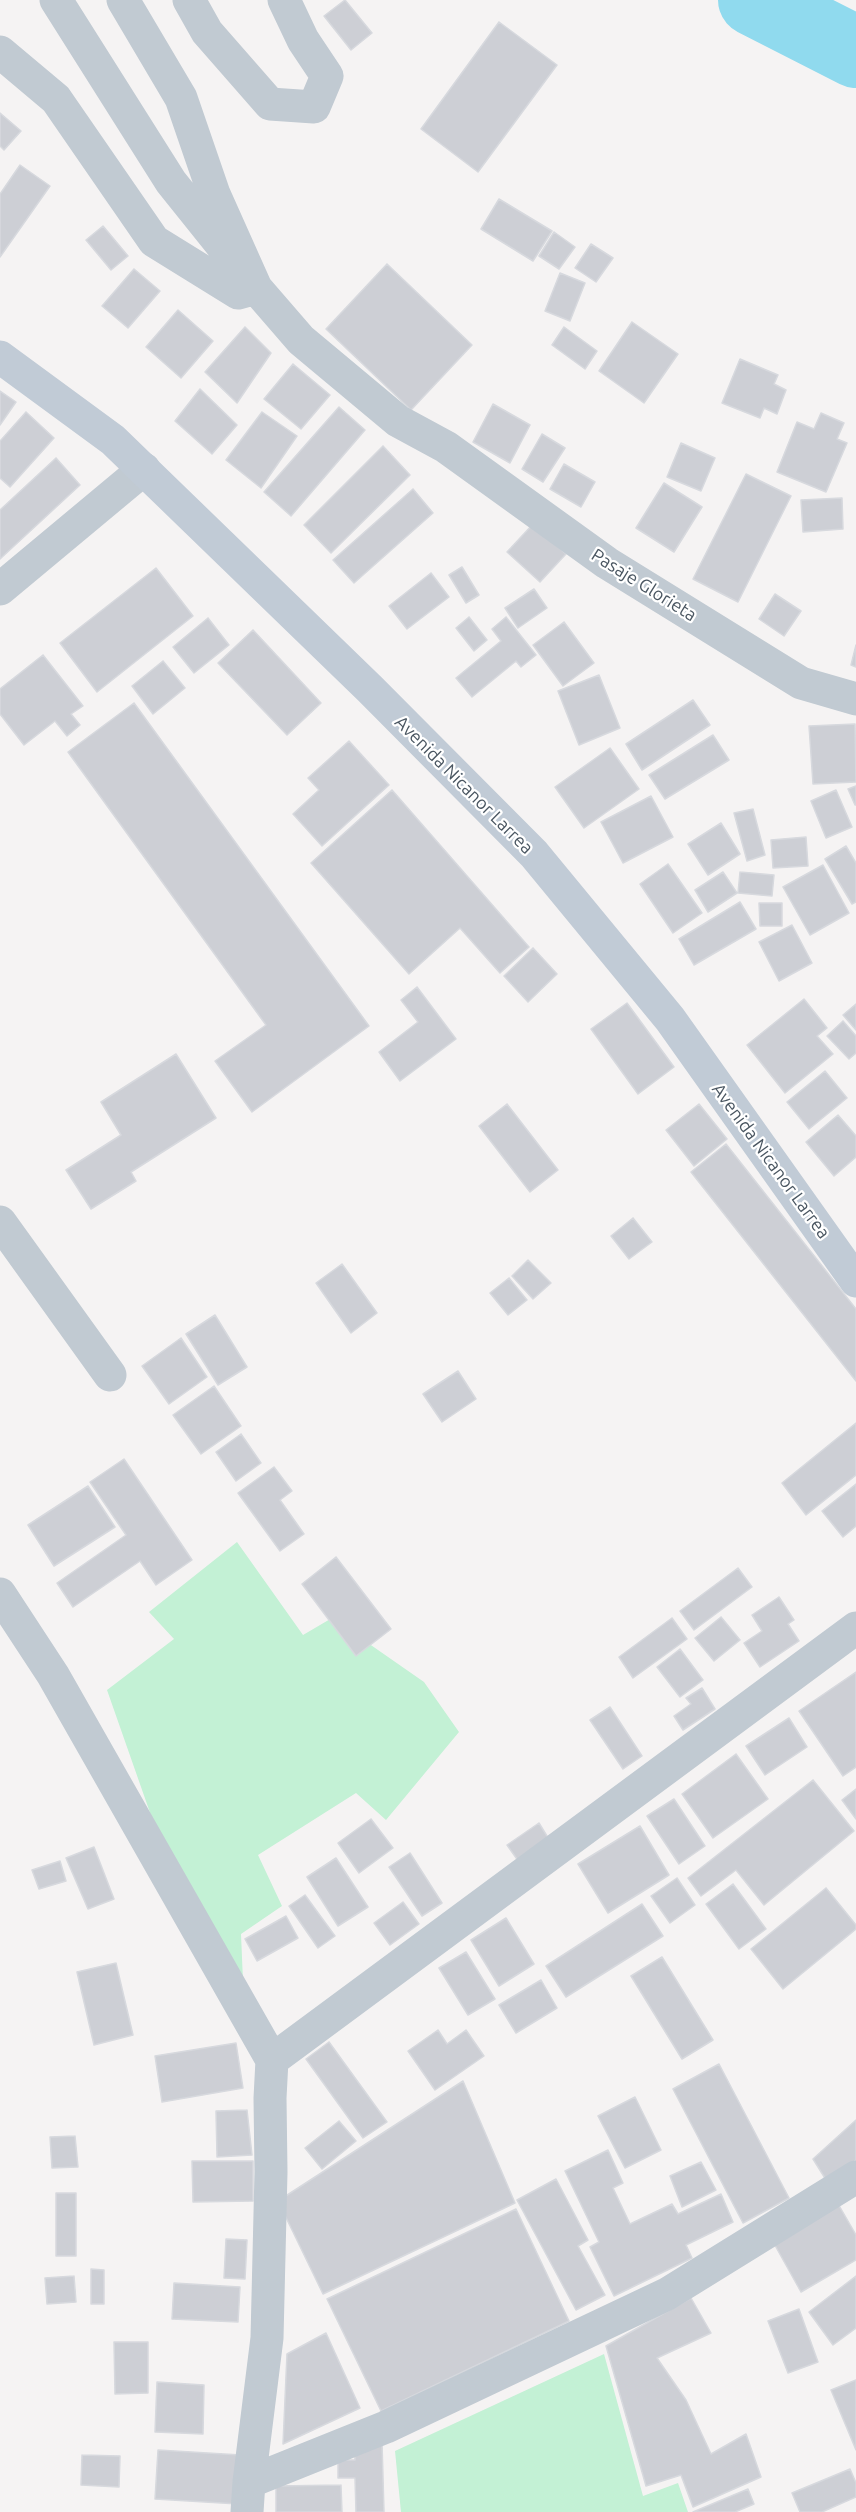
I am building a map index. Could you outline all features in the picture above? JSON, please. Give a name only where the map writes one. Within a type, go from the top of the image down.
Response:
[{"type":"main road","name":"Avenida Nicanor Larrea","points":[[0,357],[112,440],[144,469],[370,689],[534,855],[670,1020],[856,1281]]},
{"type":"street","points":[[56,0],[171,182],[256,288]]},
{"type":"street","points":[[123,0],[181,98],[214,194],[256,288]]},
{"type":"street","points":[[189,0],[207,32],[270,104],[314,107],[327,76],[303,40],[284,0]]},
{"type":"street","points":[[0,52],[56,99],[154,241],[238,293],[256,288]]},
{"type":"street","name":"Pasaje Glorieta","points":[[256,288],[301,340],[398,421],[446,447],[607,563],[782,671],[801,682],[856,699]]},
{"type":"street","points":[[0,589],[144,469]]},
{"type":"street","points":[[0,1222],[110,1375]]},
{"type":"street","points":[[0,1594],[53,1675],[272,2060],[270,2098],[272,2172],[267,2338],[248,2497]]},
{"type":"street","points":[[272,2060],[856,1628]]},
{"type":"street","points":[[248,2497],[386,2427],[667,2294],[856,2177]]},
{"type":"green space","points":[[237,1542],[303,1635],[332,1618],[424,1682],[459,1732],[386,1820],[356,1793],[258,1855],[282,1906],[241,1934],[243,1981],[161,1844],[107,1690],[174,1639],[149,1612]]},
{"type":"green space","points":[[604,2354],[643,2496],[678,2483],[688,2512],[401,2512],[395,2451]]},
{"type":"building","points":[[345,0],[372,33],[351,50],[324,16]]},
{"type":"building","points":[[499,22],[557,65],[478,172],[421,129]]},
{"type":"building","points":[[0,113],[21,131],[4,150],[0,146]]},
{"type":"building","points":[[20,165],[50,186],[0,257],[0,194]]},
{"type":"building","points":[[499,199],[552,231],[533,261],[481,229]]},
{"type":"building","points":[[103,226],[128,256],[111,270],[86,240]]},
{"type":"building","points":[[554,232],[575,247],[559,269],[539,256]]},
{"type":"building","points":[[591,244],[613,258],[596,282],[575,268]]},
{"type":"building","points":[[387,264],[472,345],[411,410],[326,329]]},
{"type":"building","points":[[134,269],[160,291],[128,328],[102,306]]},
{"type":"building","points":[[560,273],[585,283],[570,321],[545,311]]},
{"type":"building","points":[[178,310],[213,341],[181,378],[146,347]]},
{"type":"building","points":[[632,322],[678,354],[644,403],[599,371]]},
{"type":"building","points":[[245,327],[271,353],[237,403],[205,372]]},
{"type":"building","points":[[564,327],[597,351],[585,369],[552,345]]},
{"type":"building","points":[[740,359],[778,375],[774,384],[786,390],[777,414],[764,408],[760,418],[722,403]]},
{"type":"building","points":[[293,364],[330,395],[301,429],[264,399]]},
{"type":"building","points":[[200,389],[237,425],[212,454],[175,421]]},
{"type":"building","points":[[0,391],[16,402],[0,425]]},
{"type":"building","points":[[493,404],[530,425],[510,463],[473,442]]},
{"type":"building","points":[[339,407],[365,430],[291,516],[264,492]]},
{"type":"building","points":[[26,412],[54,438],[10,487],[0,478],[0,441]]},
{"type":"building","points":[[262,412],[297,436],[261,488],[226,460]]},
{"type":"building","points":[[821,413],[844,423],[837,439],[847,443],[826,492],[777,472],[797,422],[814,429]]},
{"type":"building","points":[[542,434],[565,448],[543,482],[522,469]]},
{"type":"building","points":[[681,443],[715,458],[701,491],[667,477]]},
{"type":"building","points":[[383,446],[410,475],[331,553],[304,525]]},
{"type":"building","points":[[56,458],[80,485],[0,559],[0,510]]},
{"type":"building","points":[[564,464],[595,482],[581,507],[550,489]]},
{"type":"building","points":[[746,474],[791,496],[738,602],[693,579]]},
{"type":"building","points":[[664,483],[702,507],[674,552],[636,528]]},
{"type":"building","points":[[413,489],[433,513],[354,583],[333,560]]},
{"type":"building","points":[[842,498],[843,529],[803,532],[801,500]]},
{"type":"building","points":[[533,524],[566,554],[540,582],[507,552]]},
{"type":"building","points":[[462,567],[479,595],[466,603],[449,575]]},
{"type":"building","points":[[156,568],[193,616],[97,692],[60,643]]},
{"type":"building","points":[[431,573],[449,597],[407,629],[389,606]]},
{"type":"building","points":[[534,589],[547,608],[518,628],[505,608]]},
{"type":"building","points":[[775,594],[801,611],[784,636],[759,619]]},
{"type":"building","points":[[469,617],[487,640],[474,651],[456,628]]},
{"type":"building","points":[[506,617],[536,655],[521,667],[516,661],[472,697],[456,678],[501,641],[492,629]]},
{"type":"building","points":[[208,618],[229,645],[194,673],[173,647]]},
{"type":"building","points":[[564,622],[594,663],[563,686],[533,645]]},
{"type":"building","points":[[253,630],[321,703],[287,735],[218,663]]},
{"type":"building","points":[[856,645],[856,667],[851,665]]},
{"type":"building","points":[[43,655],[83,706],[71,714],[80,725],[67,736],[55,721],[24,745],[0,714],[0,689]]},
{"type":"building","points":[[163,661],[185,688],[153,714],[132,686]]},
{"type":"building","points":[[599,675],[620,728],[579,745],[558,691]]},
{"type":"building","points":[[693,700],[710,725],[642,770],[626,744]]},
{"type":"building","points":[[134,703],[369,1026],[252,1112],[215,1061],[266,1025],[68,752]]},
{"type":"building","points":[[855,724],[856,782],[813,784],[809,726]]},
{"type":"building","points":[[713,735],[729,760],[665,799],[649,775]]},
{"type":"building","points":[[349,741],[389,785],[322,846],[293,814],[319,790],[308,778]]},
{"type":"building","points":[[610,748],[639,789],[584,828],[555,787]]},
{"type":"building","points":[[856,786],[856,805],[855,805],[848,789]]},
{"type":"building","points":[[392,790],[529,947],[500,973],[460,928],[409,974],[311,863]]},
{"type":"building","points":[[836,790],[852,827],[826,838],[811,801]]},
{"type":"building","points":[[651,796],[673,837],[623,863],[601,822]]},
{"type":"building","points":[[753,809],[765,855],[747,861],[734,813]]},
{"type":"building","points":[[721,823],[740,854],[708,875],[688,844]]},
{"type":"building","points":[[806,837],[808,866],[773,868],[771,840]]},
{"type":"building","points":[[846,846],[856,863],[856,902],[852,904],[825,859]]},
{"type":"building","points":[[668,864],[702,913],[673,933],[640,884]]},
{"type":"building","points":[[823,865],[849,913],[810,935],[783,887]]},
{"type":"building","points":[[723,872],[737,893],[708,912],[695,890]]},
{"type":"building","points":[[740,872],[774,875],[772,896],[738,893]]},
{"type":"building","points":[[740,902],[756,929],[694,965],[679,939]]},
{"type":"building","points":[[759,903],[782,903],[782,926],[760,926]]},
{"type":"building","points":[[792,925],[812,963],[779,981],[759,942]]},
{"type":"building","points":[[533,948],[557,974],[528,1002],[504,976]]},
{"type":"building","points":[[417,987],[456,1039],[400,1081],[379,1052],[418,1022],[401,1000]]},
{"type":"building","points":[[804,999],[827,1028],[817,1036],[833,1054],[785,1093],[747,1045]]},
{"type":"building","points":[[627,1003],[674,1067],[638,1094],[591,1029]]},
{"type":"building","points":[[856,1004],[856,1030],[843,1015]]},
{"type":"building","points":[[843,1021],[856,1036],[856,1053],[849,1059],[827,1036]]},
{"type":"building","points":[[176,1054],[216,1118],[131,1172],[136,1181],[91,1209],[66,1170],[121,1135],[101,1102]]},
{"type":"building","points":[[825,1071],[847,1098],[809,1129],[787,1102]]},
{"type":"building","points":[[507,1104],[558,1170],[530,1192],[479,1126]]},
{"type":"building","points":[[699,1104],[727,1139],[694,1166],[666,1130]]},
{"type":"building","points":[[838,1115],[856,1136],[856,1157],[834,1176],[806,1142]]},
{"type":"building","points":[[726,1144],[856,1309],[856,1381],[691,1172]]},
{"type":"building","points":[[633,1218],[652,1242],[629,1259],[611,1236]]},
{"type":"building","points":[[528,1260],[551,1283],[533,1299],[512,1276]]},
{"type":"building","points":[[342,1264],[377,1313],[351,1333],[316,1283]]},
{"type":"building","points":[[509,1278],[527,1300],[508,1315],[490,1293]]},
{"type":"building","points":[[215,1315],[247,1367],[218,1385],[186,1334]]},
{"type":"building","points":[[181,1338],[207,1377],[169,1404],[142,1366]]},
{"type":"building","points":[[458,1371],[476,1399],[442,1422],[423,1394]]},
{"type":"building","points":[[214,1386],[241,1426],[201,1454],[173,1415]]},
{"type":"building","points":[[856,1423],[856,1475],[806,1515],[782,1483]]},
{"type":"building","points":[[241,1434],[261,1463],[236,1481],[216,1452]]},
{"type":"building","points":[[124,1459],[192,1560],[156,1585],[140,1561],[73,1607],[57,1583],[126,1535],[90,1482]]},
{"type":"building","points":[[274,1467],[292,1491],[280,1500],[304,1534],[280,1551],[238,1493]]},
{"type":"building","points":[[856,1484],[856,1526],[843,1537],[822,1511]]},
{"type":"building","points":[[88,1486],[115,1527],[54,1566],[28,1525]]},
{"type":"building","points":[[336,1557],[391,1629],[356,1656],[302,1584]]},
{"type":"building","points":[[738,1568],[752,1587],[694,1630],[680,1611]]},
{"type":"building","points":[[779,1597],[794,1620],[788,1624],[799,1641],[760,1667],[744,1643],[762,1631],[752,1615]]},
{"type":"building","points":[[721,1617],[740,1640],[714,1661],[695,1638]]},
{"type":"building","points":[[672,1618],[687,1639],[633,1678],[619,1657]]},
{"type":"building","points":[[680,1649],[703,1680],[680,1697],[657,1667]]},
{"type":"building","points":[[856,1672],[856,1767],[843,1776],[799,1711]]},
{"type":"building","points":[[702,1688],[715,1709],[683,1730],[674,1716],[691,1704],[686,1698]]},
{"type":"building","points":[[610,1707],[642,1756],[623,1769],[590,1720]]},
{"type":"building","points":[[789,1718],[807,1747],[765,1775],[746,1746]]},
{"type":"building","points":[[736,1754],[768,1799],[713,1838],[682,1794]]},
{"type":"building","points":[[813,1780],[854,1831],[764,1905],[736,1870],[701,1896],[688,1878]]},
{"type":"building","points":[[856,1789],[856,1819],[842,1800]]},
{"type":"building","points":[[674,1799],[705,1846],[679,1864],[647,1816]]},
{"type":"building","points":[[371,1819],[393,1848],[359,1873],[338,1843]]},
{"type":"building","points":[[539,1823],[550,1841],[519,1862],[507,1845]]},
{"type":"building","points":[[640,1826],[669,1875],[608,1913],[578,1864]]},
{"type":"building","points":[[94,1847],[114,1899],[88,1909],[66,1858]]},
{"type":"building","points":[[410,1853],[442,1903],[422,1916],[389,1867]]},
{"type":"building","points":[[336,1858],[368,1907],[338,1926],[307,1877]]},
{"type":"building","points":[[60,1861],[66,1881],[39,1889],[32,1870]]},
{"type":"building","points":[[677,1878],[695,1905],[670,1923],[651,1896]]},
{"type":"building","points":[[733,1884],[766,1929],[739,1949],[706,1904]]},
{"type":"building","points":[[826,1888],[856,1925],[856,1929],[783,1989],[751,1949]]},
{"type":"building","points":[[305,1895],[335,1936],[318,1948],[289,1906]]},
{"type":"building","points":[[403,1902],[419,1924],[390,1945],[374,1923]]},
{"type":"building","points":[[642,1904],[663,1936],[566,1997],[546,1966]]},
{"type":"building","points":[[286,1916],[298,1938],[257,1961],[245,1939]]},
{"type":"building","points":[[506,1918],[534,1964],[499,1986],[471,1940]]},
{"type":"building","points":[[466,1952],[495,1999],[468,2015],[439,1968]]},
{"type":"building","points":[[662,1957],[713,2040],[682,2059],[631,1976]]},
{"type":"building","points":[[116,1963],[133,2035],[94,2045],[77,1972]]},
{"type":"building","points":[[541,1980],[557,2008],[516,2033],[499,2005]]},
{"type":"building","points":[[438,2030],[447,2044],[466,2030],[484,2056],[435,2090],[408,2051]]},
{"type":"building","points":[[329,2042],[387,2122],[363,2138],[306,2059]]},
{"type":"building","points":[[236,2043],[243,2088],[162,2102],[155,2056]]},
{"type":"building","points":[[719,2064],[789,2198],[743,2223],[673,2089]]},
{"type":"building","points":[[463,2081],[515,2203],[323,2294],[278,2201]]},
{"type":"building","points":[[635,2097],[661,2150],[625,2168],[598,2116]]},
{"type":"building","points":[[247,2110],[252,2155],[217,2157],[216,2111]]},
{"type":"building","points":[[856,2120],[856,2160],[828,2183],[813,2159]]},
{"type":"building","points":[[339,2121],[356,2141],[322,2169],[305,2148]]},
{"type":"building","points":[[75,2136],[78,2167],[52,2168],[50,2137]]},
{"type":"building","points":[[608,2150],[623,2183],[613,2188],[630,2224],[672,2204],[678,2214],[721,2194],[733,2222],[686,2245],[692,2258],[614,2296],[590,2247],[599,2242],[565,2171]]},
{"type":"building","points":[[192,2161],[253,2161],[253,2201],[193,2202]]},
{"type":"building","points":[[701,2162],[716,2190],[682,2207],[670,2176]]},
{"type":"building","points":[[556,2179],[588,2240],[578,2246],[605,2295],[576,2310],[517,2200]]},
{"type":"building","points":[[56,2193],[76,2193],[76,2256],[56,2256]]},
{"type":"building","points":[[837,2202],[856,2235],[856,2260],[801,2292],[772,2240]]},
{"type":"building","points":[[516,2209],[569,2321],[381,2411],[327,2299]]},
{"type":"building","points":[[226,2239],[247,2240],[245,2279],[224,2278]]},
{"type":"building","points":[[91,2269],[104,2270],[104,2304],[91,2304]]},
{"type":"building","points":[[74,2276],[76,2302],[47,2304],[45,2278]]},
{"type":"building","points":[[856,2276],[856,2328],[833,2345],[809,2312]]},
{"type":"building","points":[[174,2283],[240,2287],[238,2322],[172,2319]]},
{"type":"building","points":[[691,2298],[711,2333],[657,2358],[686,2400],[711,2454],[746,2434],[761,2477],[693,2507],[681,2475],[646,2486],[606,2346]]},
{"type":"building","points":[[799,2309],[818,2362],[788,2373],[768,2321]]},
{"type":"building","points":[[326,2333],[360,2408],[283,2444],[287,2354]]},
{"type":"building","points":[[114,2342],[148,2342],[148,2393],[115,2394]]},
{"type":"building","points":[[856,2380],[856,2450],[831,2390]]},
{"type":"building","points":[[157,2382],[204,2385],[203,2434],[155,2432]]},
{"type":"building","points":[[382,2442],[384,2512],[356,2512],[355,2478],[338,2478],[338,2460],[355,2460],[354,2443]]},
{"type":"building","points":[[158,2450],[241,2455],[238,2504],[155,2499]]},
{"type":"building","points":[[82,2455],[120,2456],[119,2487],[81,2485]]},
{"type":"building","points":[[850,2469],[856,2483],[856,2497],[822,2512],[800,2512],[792,2493]]},
{"type":"building","points":[[341,2485],[342,2512],[276,2512],[276,2486]]},
{"type":"building","points":[[748,2489],[754,2504],[735,2512],[693,2512]]},
{"type":"waterway","points":[[754,0],[856,52]]}]
